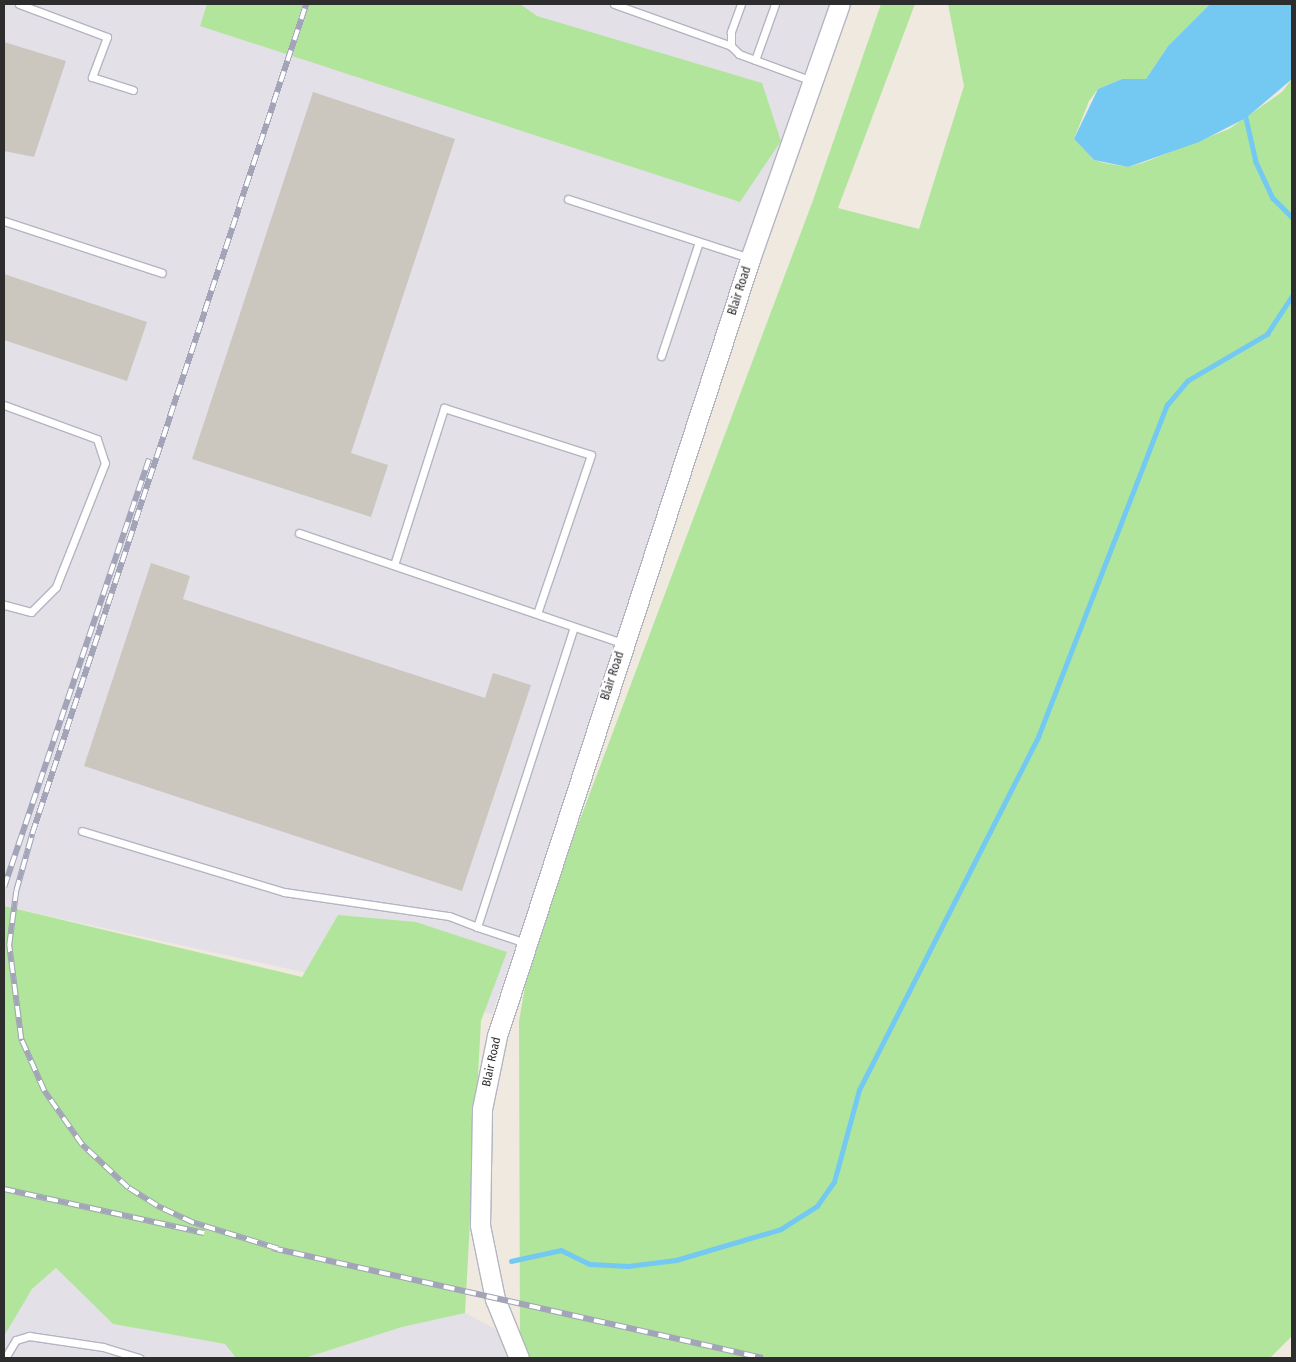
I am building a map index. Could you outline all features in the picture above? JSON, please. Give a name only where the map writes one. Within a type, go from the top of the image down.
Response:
[{"type":"street","name":"Blair Road","points":[[519,1358],[495,1300],[485,1259],[479,1173],[489,1075],[526,943],[750,259],[840,4]]},
{"type":"lane","points":[[18,4],[107,37],[92,77],[133,90]]},
{"type":"lane","points":[[614,4],[731,46],[755,60],[813,81]]},
{"type":"lane","points":[[731,46],[741,4]]},
{"type":"lane","points":[[755,60],[774,4]]},
{"type":"lane","points":[[568,199],[750,259]]},
{"type":"lane","points":[[4,221],[162,273]]},
{"type":"lane","points":[[661,356],[698,242]]},
{"type":"lane","points":[[4,405],[97,439],[105,463],[56,586],[31,612],[4,605]]},
{"type":"lane","points":[[394,565],[444,408],[591,455],[538,611]]},
{"type":"lane","points":[[299,533],[500,603],[538,611],[574,627],[624,644]]},
{"type":"lane","points":[[477,927],[574,627]]},
{"type":"lane","points":[[82,831],[284,892],[449,916],[526,943]]},
{"type":"lane","points":[[5,1358],[16,1340],[29,1336],[103,1347],[139,1358]]},
{"type":"shaded area","points":[[4,4],[845,4],[737,302],[492,1014],[4,906]]},
{"type":"shaded area","points":[[56,1268],[113,1324],[225,1344],[236,1358],[4,1358],[6,1327],[32,1289]]},
{"type":"shaded area","points":[[465,1313],[520,1342],[528,1358],[305,1358],[402,1327]]},
{"type":"green space","points":[[207,4],[520,4],[537,16],[762,83],[781,141],[740,202],[200,26]]},
{"type":"green space","points":[[881,4],[915,4],[838,208],[919,229],[964,86],[948,4],[1210,4],[1168,46],[1146,79],[1122,79],[1098,89],[1089,101],[1074,139],[1094,160],[1104,163],[1128,167],[1229,129],[1282,92],[1292,79],[1292,1336],[1270,1358],[528,1358],[520,1342],[519,1021],[532,947],[812,203]]},
{"type":"green space","points":[[4,906],[302,977],[338,915],[416,922],[507,952],[481,1021],[465,1313],[402,1327],[305,1358],[236,1358],[225,1344],[113,1324],[56,1268],[32,1289],[4,1336]]},
{"type":"water","points":[[1210,4],[1292,4],[1292,79],[1246,118],[1199,142],[1128,167],[1094,160],[1074,139],[1098,89],[1122,79],[1146,79],[1168,46]]},
{"type":"building","points":[[4,42],[66,61],[34,157],[4,151]]},
{"type":"building","points":[[313,92],[455,139],[351,453],[388,465],[371,517],[192,459]]},
{"type":"building","points":[[4,274],[147,322],[127,381],[4,340]]},
{"type":"building","points":[[151,563],[190,576],[183,599],[485,698],[493,673],[531,685],[462,891],[84,766]]},
{"type":"waterway","points":[[1246,118],[1256,162],[1273,198],[1292,217]]},
{"type":"waterway","points":[[511,1261],[561,1250],[590,1264],[628,1266],[676,1260],[781,1229],[817,1206],[834,1182],[859,1090],[1038,737],[1167,405],[1187,381],[1267,334],[1292,296]]},
{"type":"railway","points":[[278,1249],[193,1223],[157,1206],[128,1188],[82,1145],[44,1091],[21,1039],[9,945],[16,891],[32,834],[306,4]]},
{"type":"railway","points":[[4,887],[149,459]]},
{"type":"railway","points":[[4,1189],[204,1233]]},
{"type":"railway","points":[[272,1248],[763,1358]]}]
